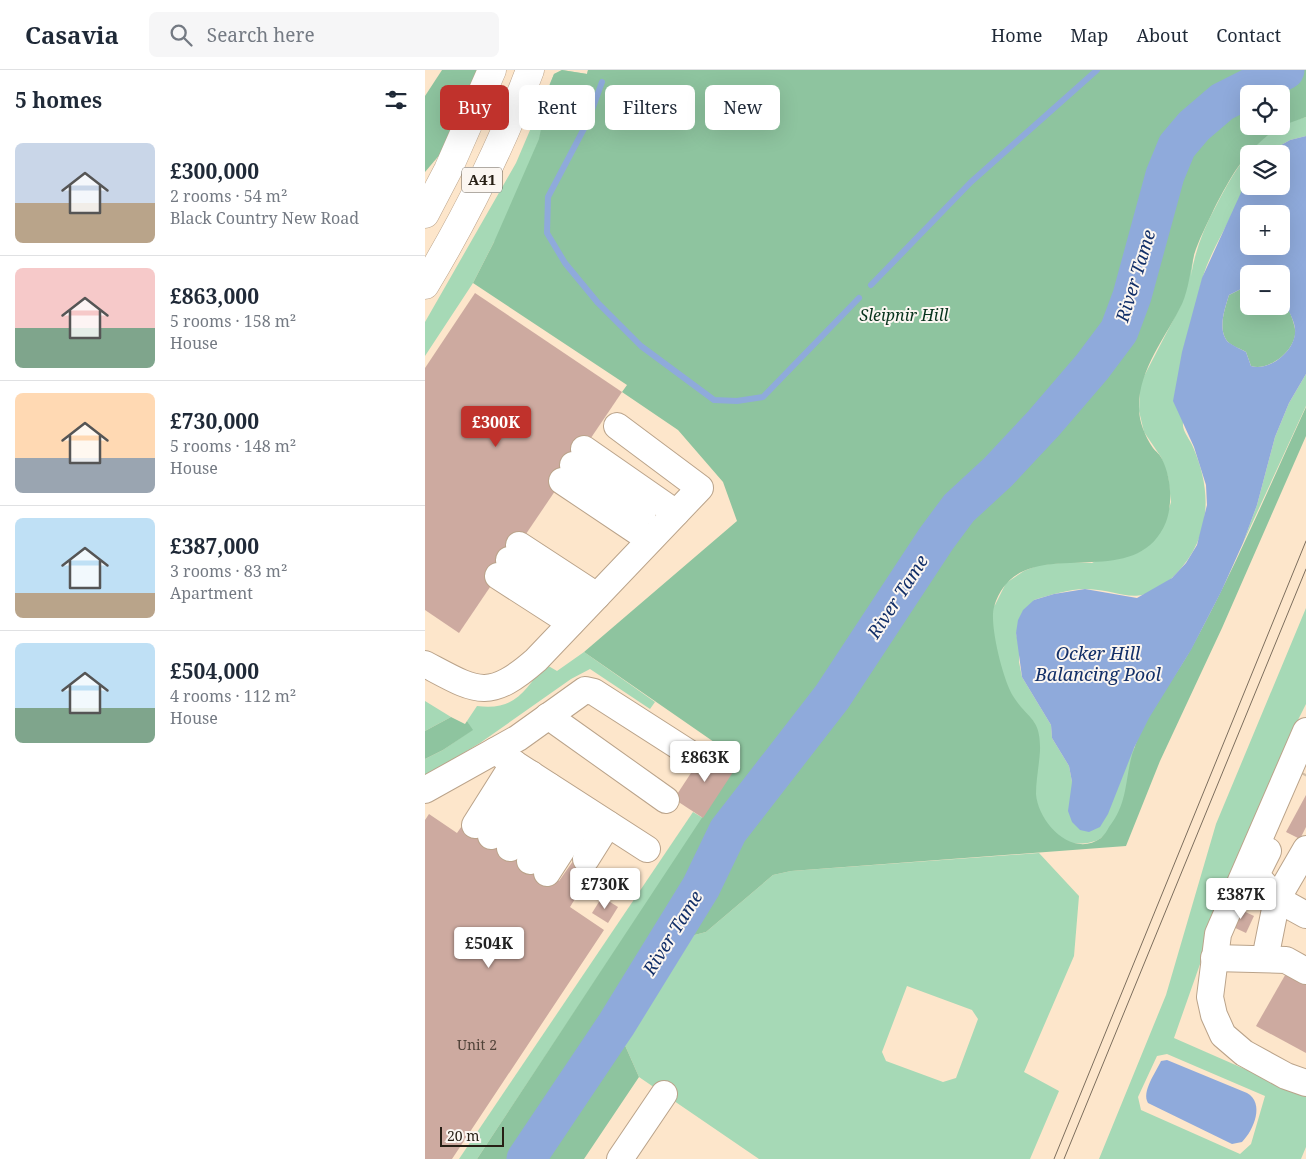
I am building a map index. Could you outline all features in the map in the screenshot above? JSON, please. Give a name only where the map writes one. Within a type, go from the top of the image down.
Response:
[{"type":"highway","name":"A41","points":[[425,214],[448,170],[492,70]]},
{"type":"highway","name":"A41","points":[[425,285],[476,194],[519,101],[530,70]]},
{"type":"street","points":[[425,664],[461,683],[477,688],[489,688],[515,678],[536,660],[700,488],[617,426]]},
{"type":"street","points":[[663,526],[573,465],[663,526]]},
{"type":"street","points":[[584,609],[509,560],[584,609]]},
{"type":"street","points":[[549,716],[585,690],[594,692],[700,760]]},
{"type":"street","points":[[549,716],[551,787],[585,859]]},
{"type":"street","points":[[549,716],[666,800]]},
{"type":"street","points":[[1306,731],[1218,934],[1210,997],[1214,1015],[1223,1036],[1244,1054],[1286,1076],[1306,1083]]},
{"type":"street","points":[[1293,884],[1256,875],[1305,776]]},
{"type":"street","points":[[511,849],[551,787]]},
{"type":"street","points":[[511,849],[551,787]]},
{"type":"street","points":[[511,849],[551,787]]},
{"type":"street","points":[[425,790],[551,787],[647,849]]},
{"type":"street","points":[[1265,959],[1293,884]]},
{"type":"street","points":[[1293,884],[1306,915]]},
{"type":"street","points":[[1293,884],[1306,933]]},
{"type":"street","points":[[1214,958],[1286,960],[1306,971]]},
{"type":"street","points":[[620,1159],[664,1094]]},
{"type":"green space","points":[[442,70],[477,70],[471,85],[440,85],[440,130],[454,130],[448,145],[425,172],[425,96]]},
{"type":"green space","points":[[562,70],[587,74],[588,70],[687,70],[670,85],[605,85],[605,130],[620,130],[494,242],[473,283],[425,356],[425,322],[516,163],[530,130],[595,130],[595,85],[549,85],[554,74]]},
{"type":"green space","name":"Sleipnir Hill","points":[[562,70],[587,74],[588,70],[1306,70],[1306,117],[1290,123],[1290,85],[1240,85],[1240,135],[1268,135],[1257,145],[1240,145],[1240,164],[1206,226],[1196,249],[1182,304],[1154,354],[1143,380],[1139,408],[1141,424],[1153,448],[1162,459],[1169,482],[1170,507],[1166,522],[1150,545],[1129,557],[1104,561],[1051,564],[1027,570],[1007,583],[994,607],[993,626],[1005,678],[1013,696],[1036,725],[1040,740],[1036,783],[1038,805],[1050,826],[1068,841],[1079,844],[1090,843],[1101,838],[1116,817],[1124,797],[1132,756],[1140,733],[1208,618],[1306,407],[1306,436],[1222,628],[1160,761],[1126,846],[791,871],[773,875],[706,932],[668,942],[616,1025],[639,1077],[584,1159],[477,1159],[740,760],[584,652],[737,521],[723,482],[678,430],[622,392],[627,385],[473,283],[494,242],[539,139],[541,130],[595,130],[595,85],[550,85],[554,74]]},
{"type":"green space","points":[[1306,117],[1306,136],[1290,140],[1281,145],[1256,145],[1268,135],[1290,135],[1290,123]]},
{"type":"green space","points":[[1240,166],[1241,195],[1206,267],[1194,314],[1189,351],[1183,423],[1199,464],[1206,498],[1202,531],[1195,547],[1186,562],[1174,576],[1150,593],[1131,596],[1099,590],[1080,589],[1034,600],[1016,633],[1022,677],[1051,725],[1052,738],[1069,766],[1072,782],[1134,748],[1125,797],[1109,830],[1101,838],[1094,841],[1070,843],[832,697],[1199,214],[1191,276],[1203,233]],"holes":[[[1182,303],[1140,384],[1139,411],[1144,432],[1161,457],[1168,477],[1171,502],[1165,522],[1092,563],[1071,562],[1039,565],[1024,571],[1006,583],[995,605],[978,617]]]},
{"type":"green space","points":[[1240,290],[1240,315],[1290,315],[1290,313],[1295,329],[1295,337],[1292,344],[1281,357],[1266,366],[1251,366],[1246,352],[1228,342],[1222,325],[1229,295]]},
{"type":"green space","points":[[1306,374],[1306,406],[1243,543],[1257,505],[1275,437],[1289,403]]},
{"type":"green space","points":[[1306,608],[1306,704],[1293,730],[1218,913],[1174,1038],[1306,1096],[1306,1147],[1301,1159],[1099,1159],[1166,995],[1216,824]],"holes":[[[1167,1054],[1265,1096],[1251,1144],[1240,1154],[1141,1110],[1138,1097],[1157,1056]]]},
{"type":"green space","points":[[584,652],[655,702],[650,709],[590,669],[571,679],[480,743],[425,776],[425,759],[443,750],[472,730],[467,721],[477,706],[490,707],[510,702],[525,690],[545,664],[557,671]]},
{"type":"green space","points":[[425,701],[451,717],[425,731]]},
{"type":"green space","points":[[451,717],[465,724],[467,721],[473,730],[443,750],[425,759],[425,731]]},
{"type":"green space","points":[[693,812],[703,818],[477,1159],[459,1159]]},
{"type":"green space","points":[[1039,853],[1079,896],[1074,956],[1024,1072],[1059,1091],[1030,1159],[759,1159],[639,1077],[616,1025],[668,942],[706,932],[773,875],[791,871]],"holes":[[[907,986],[972,1010],[978,1019],[956,1078],[943,1082],[886,1061],[882,1052]]]},
{"type":"water","name":"Ocker Hill Balancing Pool","points":[[1306,136],[1306,374],[1289,403],[1275,437],[1257,505],[1243,543],[1221,592],[1191,650],[1149,718],[1134,748],[1108,814],[1100,827],[1089,832],[1080,830],[1072,822],[1068,811],[1072,782],[1069,766],[1052,738],[1051,725],[1022,677],[1016,633],[1018,620],[1023,610],[1034,600],[1054,594],[1085,589],[1137,598],[1172,578],[1186,563],[1197,545],[1207,505],[1206,485],[1194,447],[1173,401],[1182,352],[1202,278],[1240,195],[1290,195],[1290,145],[1281,145],[1290,140]],"holes":[[[1240,265],[1290,265],[1290,313],[1293,320],[1294,337],[1287,352],[1281,358],[1266,366],[1251,366],[1246,352],[1228,342],[1222,325],[1229,295],[1240,290]]]},
{"type":"water","points":[[1167,1060],[1247,1093],[1252,1097],[1255,1103],[1256,1117],[1254,1124],[1242,1142],[1232,1144],[1148,1103],[1146,1093],[1150,1082],[1161,1061]]},
{"type":"building","points":[[475,293],[622,392],[459,633],[425,610],[425,368]]},
{"type":"building","points":[[708,747],[737,766],[703,818],[674,799]]},
{"type":"building","points":[[1306,795],[1306,827],[1300,839],[1286,832]]},
{"type":"building","points":[[429,814],[457,833],[466,820],[559,881],[578,854],[592,864],[574,891],[578,894],[570,907],[604,930],[452,1159],[425,1159],[425,820]]},
{"type":"building","points":[[602,897],[618,907],[608,923],[592,913]]},
{"type":"building","points":[[1237,908],[1254,916],[1246,933],[1229,925]]},
{"type":"building","points":[[1288,970],[1306,980],[1306,1053],[1256,1026]]},
{"type":"waterway","points":[[871,285],[971,182],[1097,70]]},
{"type":"waterway","name":"River Tame","points":[[526,1159],[616,1025],[701,887],[728,831],[832,697],[936,539],[959,508],[998,472],[1043,424],[1092,367],[1119,331],[1132,296],[1165,175],[1177,146],[1194,126],[1222,102],[1285,70]]},
{"type":"waterway","points":[[602,82],[588,121],[548,197],[547,233],[565,263],[598,303],[641,346],[714,400],[737,401],[763,397],[859,298]]},
{"type":"tram line","points":[[1054,1159],[1306,541]]},
{"type":"tram line","points":[[1064,1159],[1306,569]]}]
